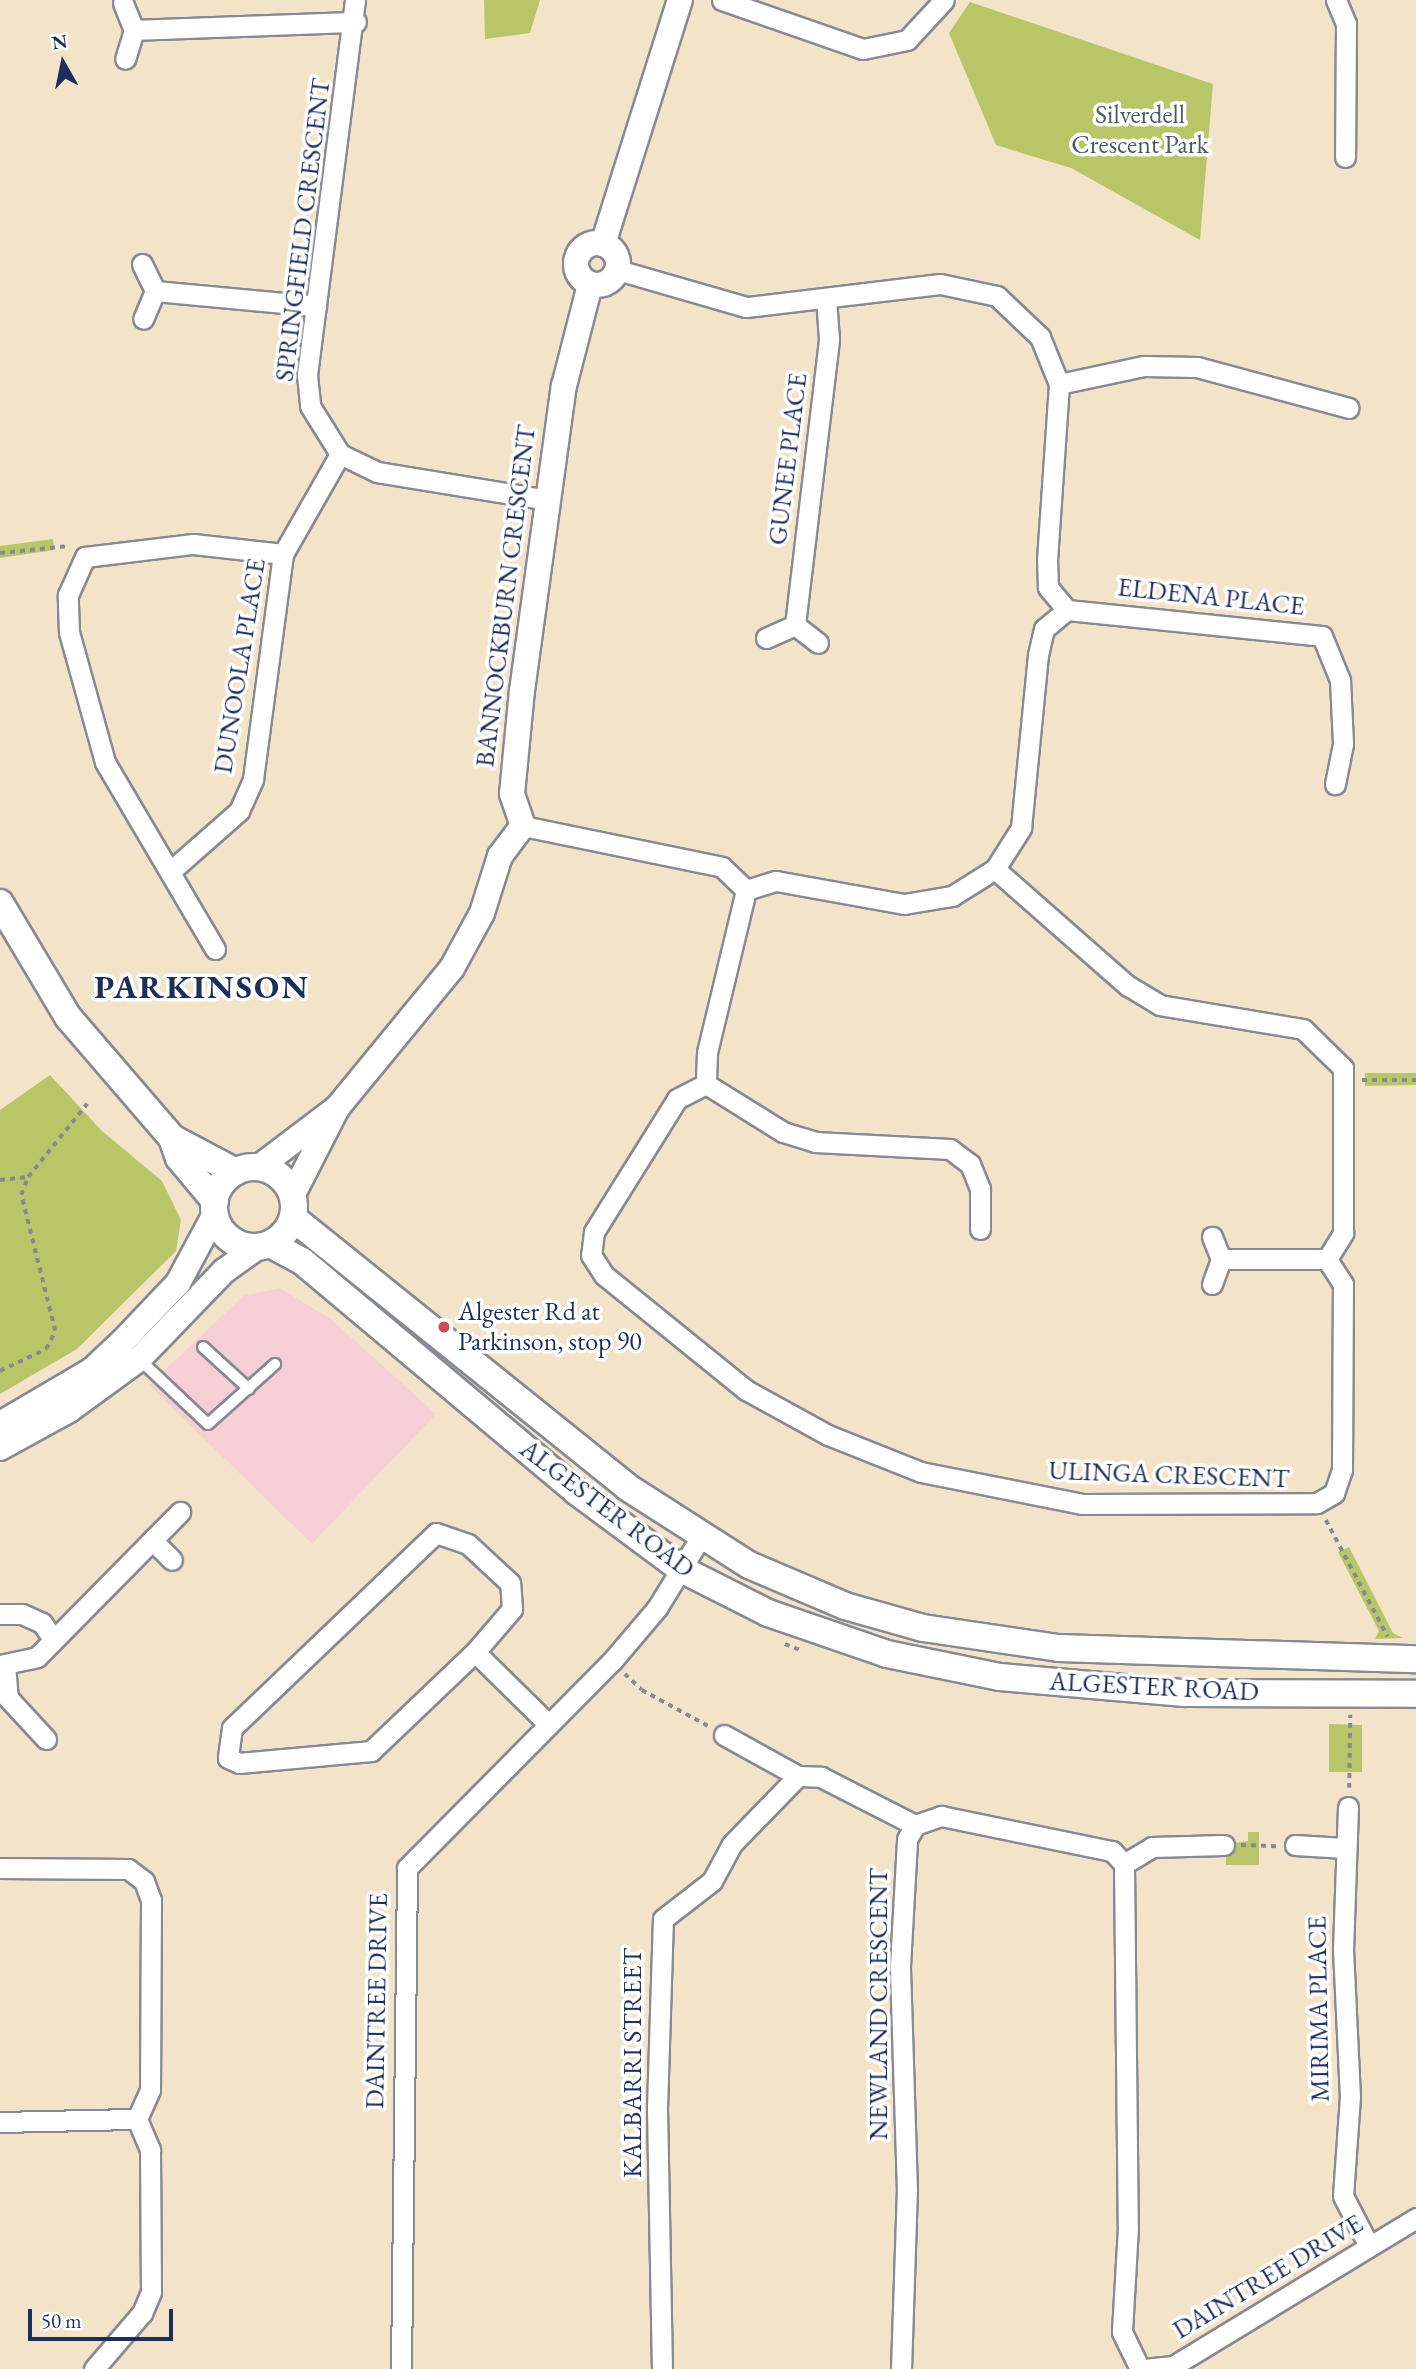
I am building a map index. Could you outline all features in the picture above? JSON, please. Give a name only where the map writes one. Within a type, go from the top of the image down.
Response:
[{"type":"main road","points":[[0,903],[68,1017],[172,1138],[178,1158],[215,1207],[226,1236],[264,1245],[293,1207],[281,1177],[247,1170],[172,1138]]},
{"type":"main road","points":[[215,1207],[247,1170]]},
{"type":"main road","name":"ALGESTER ROAD","points":[[293,1207],[588,1456],[701,1538],[845,1606],[993,1641],[1163,1655],[1416,1659]]},
{"type":"main road","name":"ALGESTER ROAD","points":[[264,1245],[302,1261],[576,1491],[681,1569],[828,1636],[942,1668],[1184,1693],[1416,1694]]},
{"type":"street","name":"SPRINGFIELD CRESCENT","points":[[340,454],[310,406],[307,375],[356,22],[355,0]]},
{"type":"street","points":[[603,244],[680,0]]},
{"type":"street","points":[[722,0],[863,49],[907,40],[944,0]]},
{"type":"street","points":[[1336,0],[1346,23],[1345,157]]},
{"type":"street","points":[[122,3],[134,30],[125,59]]},
{"type":"street","points":[[134,30],[356,22]]},
{"type":"street","points":[[603,244],[614,251],[618,270],[608,284],[590,285],[579,276],[578,254],[603,244]]},
{"type":"street","points":[[142,264],[155,291],[143,319]]},
{"type":"street","points":[[618,270],[747,307],[940,284],[997,296],[1040,337],[1059,384],[1047,560],[1048,587],[1067,610],[1044,629],[1021,828],[995,870],[951,896],[904,904],[776,881],[746,890]]},
{"type":"street","name":"BANNOCKBURN CRESCENT","points":[[523,826],[512,783],[564,386],[590,285]]},
{"type":"street","points":[[155,291],[316,306]]},
{"type":"street","name":"GUNEE PLACE","points":[[795,625],[829,339],[826,298]]},
{"type":"street","points":[[1059,384],[1144,366],[1197,368],[1349,408]]},
{"type":"street","points":[[340,454],[377,472],[548,500]]},
{"type":"street","name":"DUNOOLA PLACE","points":[[173,869],[239,811],[253,779],[283,554],[340,454]]},
{"type":"street","points":[[215,949],[173,869],[130,813],[87,707],[69,632],[68,595],[85,557],[193,544],[283,554]]},
{"type":"street","name":"ELDENA PLACE","points":[[1067,610],[1322,636],[1340,680],[1343,744],[1335,784]]},
{"type":"street","points":[[766,638],[795,625],[818,643]]},
{"type":"street","points":[[293,1207],[337,1108],[452,968],[482,913],[500,856],[523,826],[722,867],[746,890]]},
{"type":"street","points":[[995,870],[1128,986],[1183,1013],[1303,1029],[1328,1047],[1345,1080],[1343,1233],[1327,1259],[1221,1259]]},
{"type":"street","points":[[746,890],[707,1052],[706,1084],[783,1132],[816,1142],[950,1149],[970,1164],[980,1189],[980,1229]]},
{"type":"street","name":"ULINGA CRESCENT","points":[[706,1084],[677,1099],[594,1232],[591,1255],[604,1275],[746,1390],[828,1435],[921,1472],[1011,1494],[1082,1504],[1317,1503],[1334,1493],[1342,1471],[1343,1284],[1327,1259]]},
{"type":"street","points":[[247,1170],[337,1108]]},
{"type":"street","points":[[0,1424],[131,1350],[178,1283],[215,1207]]},
{"type":"street","points":[[1212,1237],[1221,1259],[1212,1284]]},
{"type":"street","points":[[0,1448],[69,1410],[131,1350],[223,1271],[264,1245]]},
{"type":"street","points":[[46,1739],[8,1698],[3,1665],[37,1657],[180,1512]]},
{"type":"street","points":[[436,1533],[468,1544],[510,1583],[512,1609],[475,1652],[371,1751],[239,1763],[228,1758],[225,1744],[232,1728],[436,1533]]},
{"type":"street","name":"DAINTREE DRIVE","points":[[401,2369],[407,1868],[612,1661],[701,1538]]},
{"type":"street","points":[[152,1540],[172,1560]]},
{"type":"street","points":[[0,1614],[22,1614],[42,1623],[53,1639]]},
{"type":"street","points":[[475,1652],[548,1724]]},
{"type":"street","points":[[724,1735],[798,1776],[821,1777],[915,1825],[941,1816],[1112,1851],[1124,1864],[1128,2227],[1122,2332],[1142,2369]]},
{"type":"street","name":"KALBARRI STREET","points":[[662,2369],[657,2108],[663,1919],[712,1881],[732,1844],[798,1776]]},
{"type":"street","name":"MIRIMA PLACE","points":[[1348,1807],[1345,1848],[1350,2096],[1343,2196],[1370,2246]]},
{"type":"street","name":"NEWLAND CRESCENT","points":[[901,2369],[906,2191],[900,1966],[907,1839],[915,1825]]},
{"type":"street","points":[[1124,1864],[1152,1847],[1224,1845]]},
{"type":"street","points":[[1295,1845],[1345,1848]]},
{"type":"street","points":[[0,1868],[128,1869],[144,1881],[151,1900],[150,2090],[137,2119],[150,2150],[151,2292],[142,2313],[94,2369]]},
{"type":"street","points":[[0,2122],[137,2119]]},
{"type":"street","name":"DAINTREE DRIVE","points":[[1142,2369],[1172,2366],[1416,2218]]},
{"type":"lane","points":[[203,1347],[249,1389]]},
{"type":"lane","points":[[131,1350],[203,1423],[215,1422],[275,1364]]},
{"type":"path","points":[[0,552],[62,542],[85,557]]},
{"type":"path","points":[[1345,1080],[1416,1080]]},
{"type":"path","points":[[0,1371],[46,1349],[55,1331],[22,1218],[27,1177],[87,1104]]},
{"type":"path","points":[[0,1180],[27,1177]]},
{"type":"path","points":[[1317,1503],[1392,1645]]},
{"type":"path","points":[[612,1661],[642,1690],[724,1735]]},
{"type":"path","points":[[1348,1807],[1350,1711]]},
{"type":"path","points":[[1224,1845],[1295,1845]]},
{"type":"shaded area","points":[[280,1288],[332,1320],[436,1414],[312,1544],[149,1385],[243,1296]]},
{"type":"green space","points":[[484,0],[540,0],[530,33],[485,39]]},
{"type":"green space","name":"Silverdell Crescent Park","points":[[970,2],[1213,84],[1200,240],[1071,168],[996,145],[949,33]]},
{"type":"green space","points":[[53,539],[54,550],[0,558],[0,546]]},
{"type":"green space","points":[[1365,1073],[1416,1073],[1416,1085],[1365,1086]]},
{"type":"green space","points":[[50,1075],[102,1131],[162,1181],[181,1220],[176,1251],[77,1349],[0,1394],[0,1110]]},
{"type":"green space","points":[[1349,1547],[1393,1633],[1403,1638],[1375,1639],[1379,1631],[1338,1552]]},
{"type":"green space","points":[[1329,1724],[1362,1725],[1362,1772],[1329,1772]]},
{"type":"green space","points":[[1248,1832],[1259,1832],[1259,1865],[1226,1865],[1226,1844],[1248,1841]]},
{"type":"place","name":"Algester Rd at Parkinson, stop 90","points":[[444,1327]]},
{"type":"district","name":"PARKINSON","points":[[202,987]]}]
